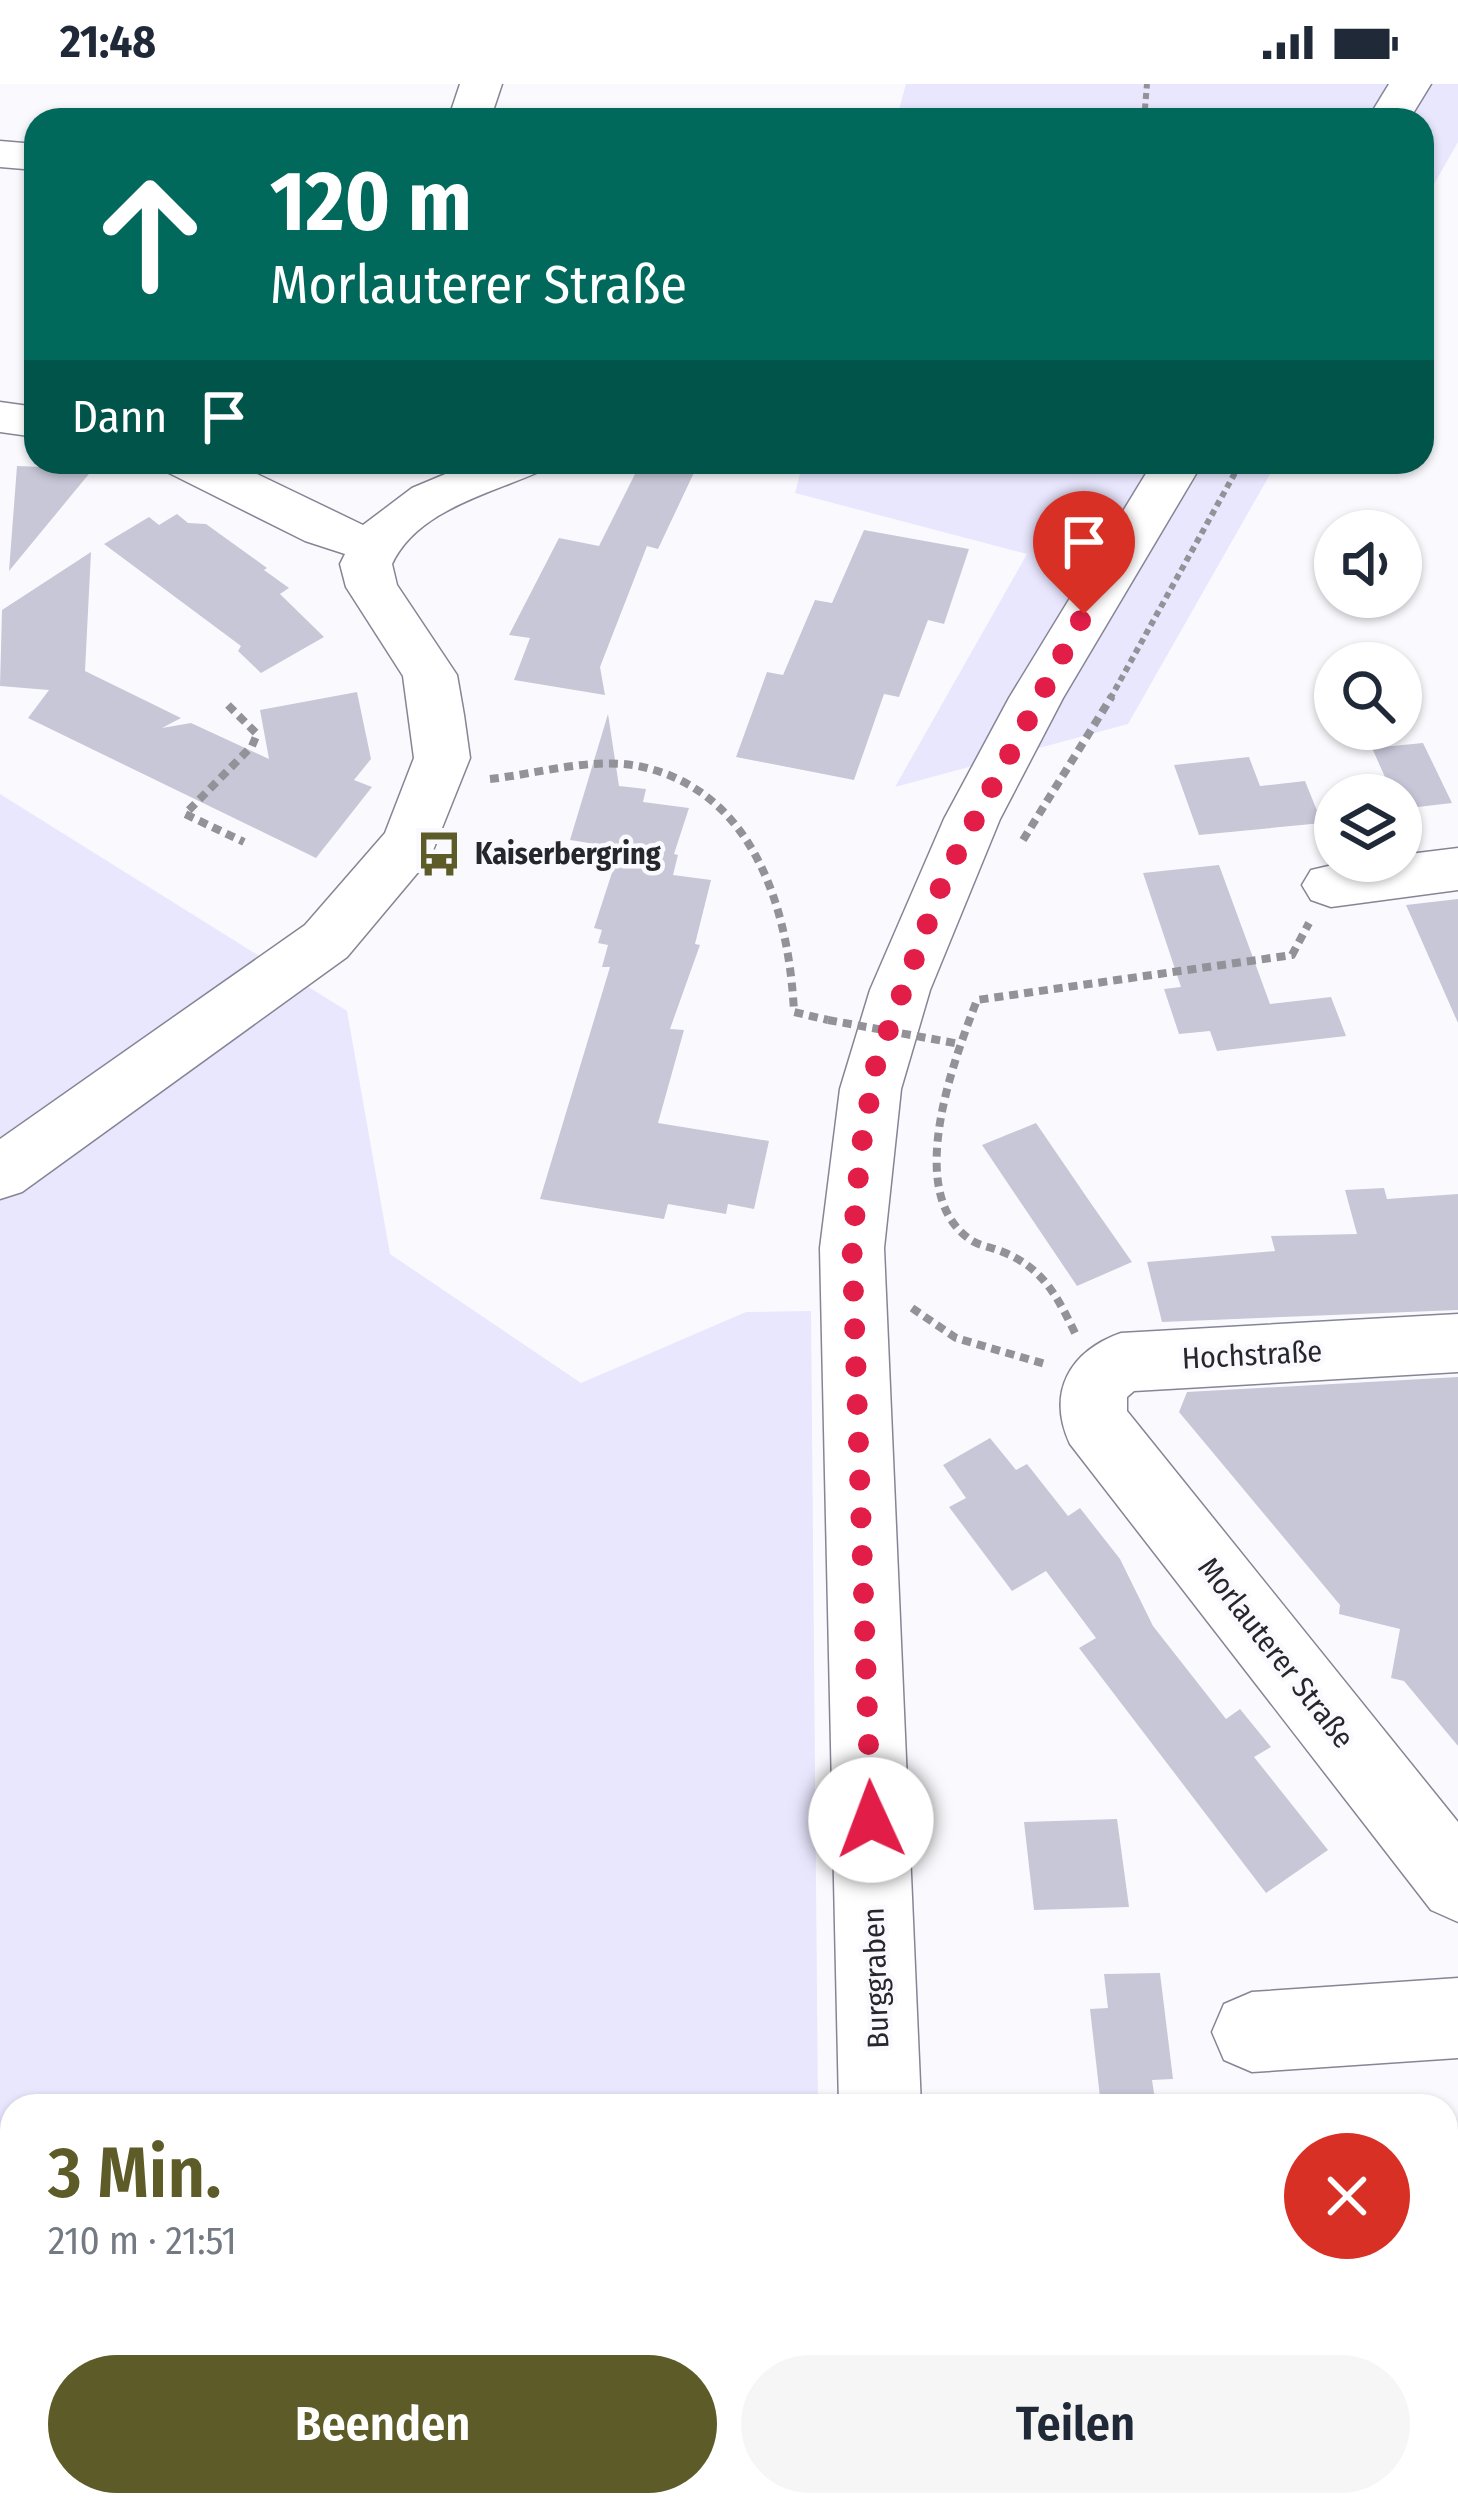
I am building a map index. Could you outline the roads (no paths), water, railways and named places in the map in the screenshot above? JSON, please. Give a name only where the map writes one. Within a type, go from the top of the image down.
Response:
[{"type":"street","points":[[219,474],[299,521],[372,544]]},
{"type":"street","points":[[0,1173],[326,941],[410,844],[442,758],[430,675],[371,586],[366,564],[372,544],[404,514],[492,474]]},
{"type":"street","name":"Burggraben","points":[[880,2094],[852,1248],[861,1147],[876,1064],[915,1021],[944,878],[1084,614],[1171,474]]},
{"type":"street","points":[[1330,885],[1458,869]]},
{"type":"street","name":"Hochstraße","points":[[1095,1400],[1121,1362],[1458,1343]]},
{"type":"street","name":"Morlauterer Straße","points":[[1095,1400],[1458,1883]]},
{"type":"street","points":[[1252,2032],[1458,2018]]},
{"type":"place","name":"Kaiserbergring","points":[[439,854]]}]
